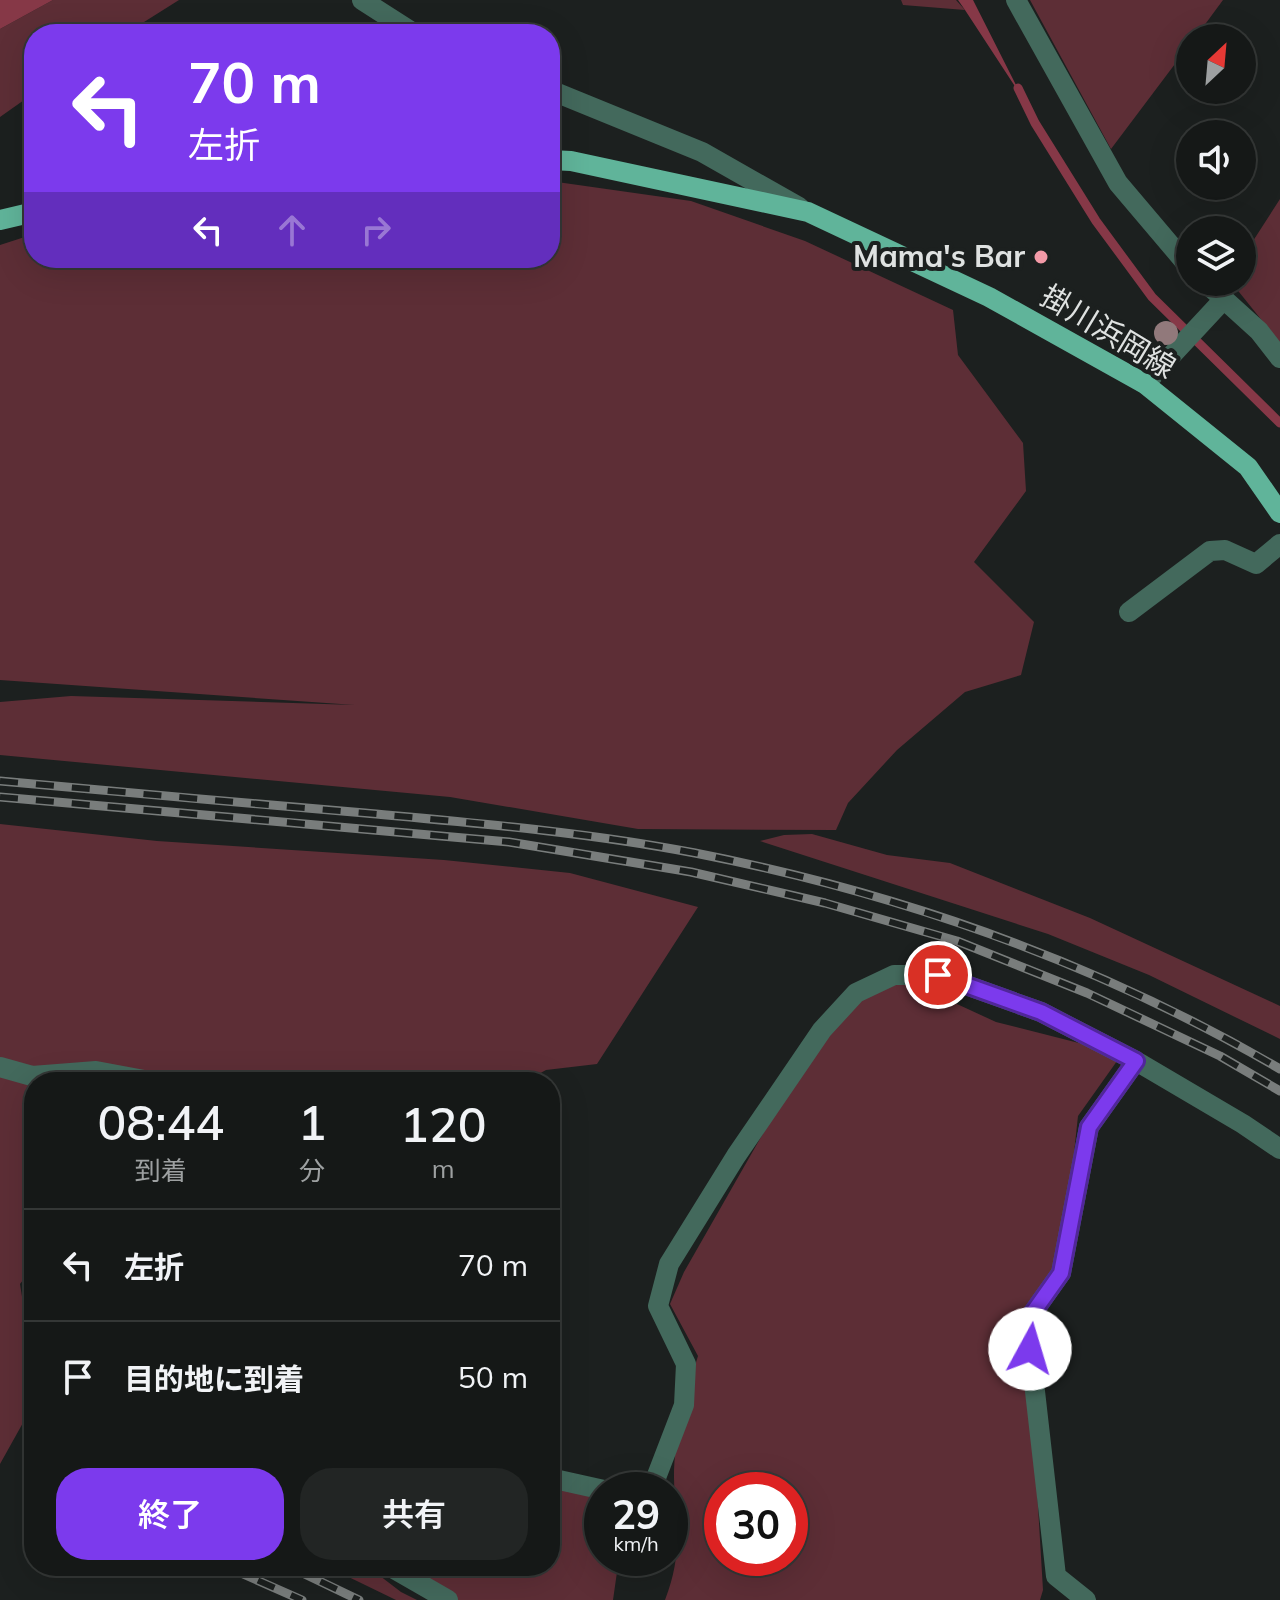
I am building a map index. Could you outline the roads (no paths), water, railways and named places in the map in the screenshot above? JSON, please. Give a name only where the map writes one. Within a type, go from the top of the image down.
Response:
[{"type":"main road","name":"掛川浜岡線","points":[[560,160],[808,212],[989,297],[1145,384],[1248,467],[1280,513]]},
{"type":"main road","points":[[0,220],[24,214]]},
{"type":"street","points":[[362,0],[399,24]]},
{"type":"street","points":[[1016,0],[1118,183],[1176,251]]},
{"type":"street","points":[[560,94],[702,152],[808,212]]},
{"type":"street","points":[[1221,296],[1259,331],[1280,358]]},
{"type":"street","points":[[1145,384],[1224,299]]},
{"type":"street","points":[[1129,612],[1210,551],[1225,550],[1256,564],[1280,544]]},
{"type":"street","points":[[658,1472],[684,1405],[686,1364],[658,1306],[669,1264],[736,1156],[813,1042],[856,993],[894,975],[938,975],[1041,1012],[1136,1061],[1280,1149]]},
{"type":"street","points":[[1086,1600],[1056,1576],[1027,1321],[1061,1273],[1089,1127],[1136,1061]]},
{"type":"street","points":[[0,1067],[24,1074]]},
{"type":"street","points":[[560,1480],[584,1486]]},
{"type":"street","points":[[407,1576],[442,1596]]},
{"type":"street","points":[[423,1576],[442,1596]]},
{"type":"waterway","points":[[1018,88],[1035,123],[1096,221],[1152,297],[1280,423]]},
{"type":"railway","points":[[0,781],[530,829],[613,839],[772,869],[923,911],[1070,965],[1212,1031],[1280,1069]]},
{"type":"railway","points":[[0,797],[509,842],[691,872],[825,903],[957,941],[1087,993],[1220,1056],[1280,1091]]},
{"type":"railway","points":[[248,1576],[302,1600]]},
{"type":"railway","points":[[309,1576],[359,1600]]},
{"type":"place","name":"Mama's Bar","points":[[1041,257]]}]
